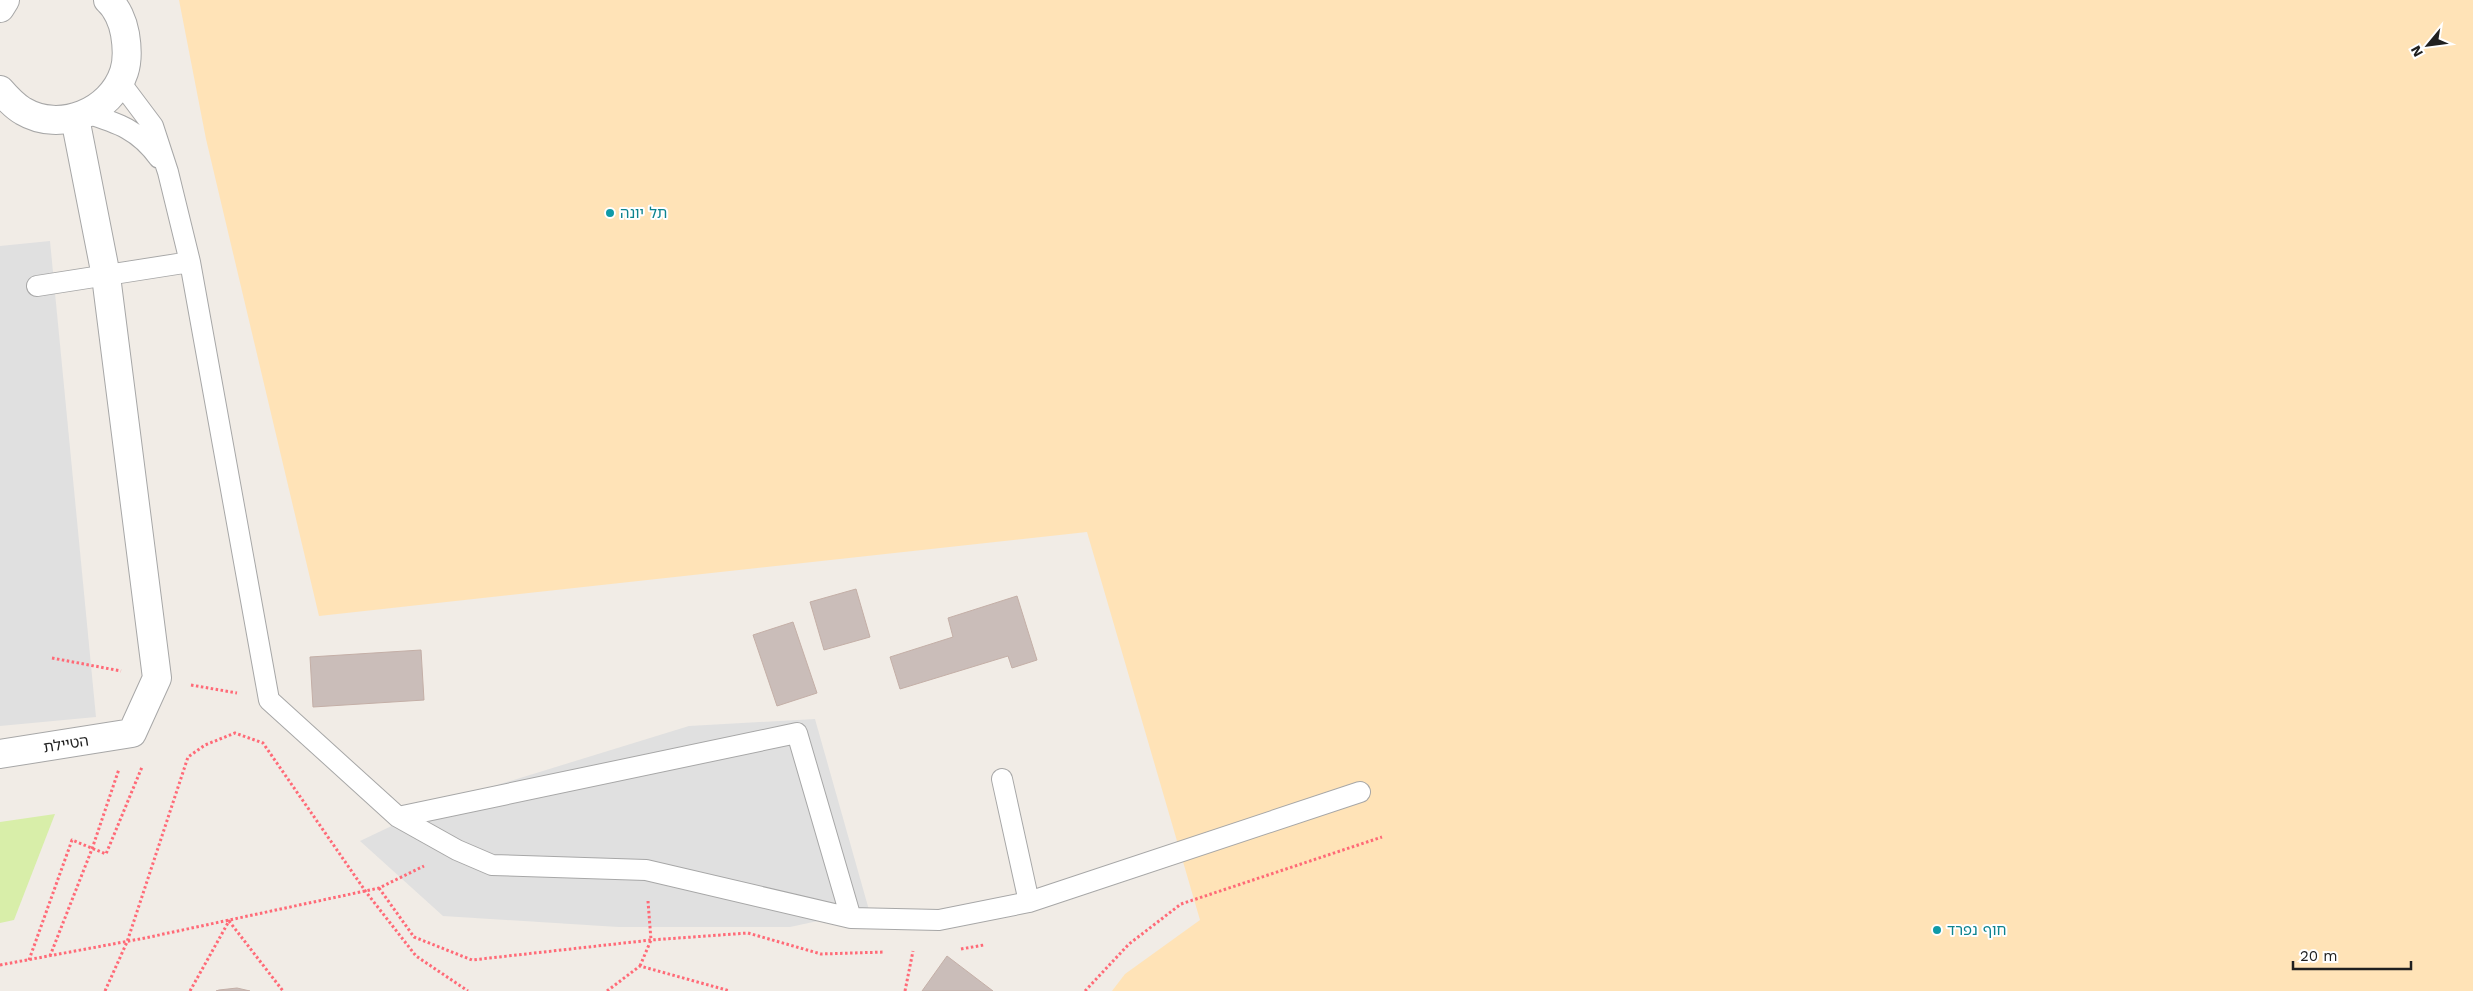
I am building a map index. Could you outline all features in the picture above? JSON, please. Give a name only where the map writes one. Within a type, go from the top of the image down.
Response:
[{"type":"street","points":[[0,8],[5,0]]},
{"type":"street","points":[[0,90],[24,112],[57,120],[81,116],[106,100],[120,82],[125,70],[128,48],[124,24],[110,1]]},
{"type":"street","points":[[81,116],[106,276],[157,678],[132,733]]},
{"type":"street","name":"הטיילת","points":[[0,754],[132,733]]},
{"type":"lane","points":[[120,82],[153,126],[168,172],[190,262],[269,700],[398,817],[456,850],[492,865],[646,870],[852,918],[939,920],[1029,902],[1360,792]]},
{"type":"lane","points":[[81,116],[118,123],[147,142],[168,172]]},
{"type":"lane","points":[[37,286],[190,262]]},
{"type":"lane","points":[[398,817],[798,733],[852,918]]},
{"type":"lane","points":[[1002,780],[1029,902]]},
{"type":"path","points":[[50,956],[92,849],[132,733]]},
{"type":"path","points":[[29,960],[72,840],[106,854],[148,753],[132,733]]},
{"type":"path","points":[[105,991],[127,942],[188,757],[205,745],[235,733],[263,742],[366,892],[416,956],[468,991]]},
{"type":"path","points":[[1085,991],[1129,944],[1181,904],[1382,837]]},
{"type":"path","points":[[0,966],[127,942],[366,892],[380,888],[456,850]]},
{"type":"path","points":[[606,991],[640,966],[650,940],[646,870]]},
{"type":"path","points":[[190,991],[229,921]]},
{"type":"path","points":[[229,921],[283,991]]},
{"type":"path","points":[[904,991],[913,951]]},
{"type":"path","points":[[640,966],[730,991]]},
{"type":"green space","points":[[55,814],[14,920],[0,923],[0,822]]},
{"type":"sand","points":[[179,0],[2473,0],[2473,991],[1112,991],[1125,974],[1200,920],[1087,532],[319,616],[206,139]]},
{"type":"shaded area","points":[[50,241],[96,717],[0,726],[0,246]]},
{"type":"shaded area","points":[[815,719],[869,910],[790,927],[618,927],[443,916],[360,841],[442,802],[689,726]]},
{"type":"building","points":[[856,589],[870,637],[824,650],[810,602]]},
{"type":"building","points":[[1017,596],[1037,660],[1012,668],[1008,656],[900,689],[890,657],[953,637],[948,618]]},
{"type":"building","points":[[793,622],[817,693],[777,706],[753,635]]},
{"type":"building","points":[[421,650],[424,700],[313,707],[310,657]]},
{"type":"building","points":[[947,956],[993,991],[922,991]]},
{"type":"building","points":[[237,988],[250,991],[216,991],[219,990]]},
{"type":"place","name":"תל יונה","points":[[610,213]]},
{"type":"place","name":"חוף נפרד","points":[[1937,930]]}]
